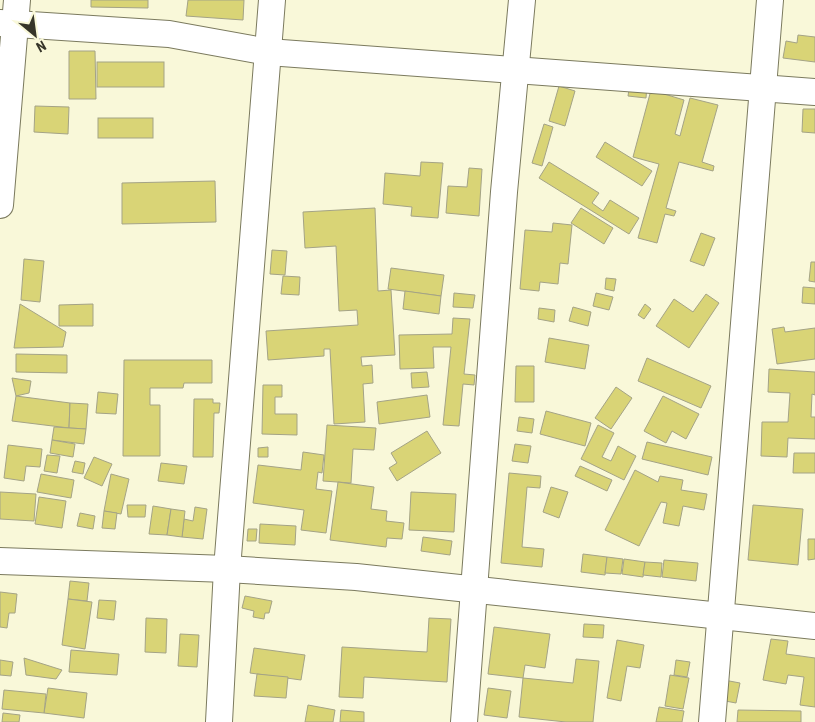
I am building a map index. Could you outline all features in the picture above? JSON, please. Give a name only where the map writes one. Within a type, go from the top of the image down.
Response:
[{"type":"street","points":[[218,722],[272,0]]},
{"type":"street","points":[[464,722],[472,590],[522,0]]},
{"type":"street","points":[[712,722],[770,0]]},
{"type":"street","points":[[0,205],[10,15],[169,34],[268,52],[815,92]]},
{"type":"street","points":[[0,561],[228,569],[356,577],[815,626]]},
{"type":"building","points":[[91,0],[148,0],[148,8],[91,7]]},
{"type":"building","points":[[188,0],[244,0],[243,20],[186,16]]},
{"type":"building","points":[[798,35],[815,37],[815,62],[783,58],[786,41],[797,43]]},
{"type":"building","points":[[69,51],[95,51],[96,99],[69,99]]},
{"type":"building","points":[[97,62],[164,62],[164,87],[97,87]]},
{"type":"building","points":[[630,83],[647,85],[646,98],[628,96]]},
{"type":"building","points":[[559,86],[575,91],[565,126],[549,121]]},
{"type":"building","points":[[651,90],[684,100],[675,134],[680,136],[690,98],[718,105],[702,162],[714,166],[713,171],[679,162],[666,208],[676,211],[674,216],[665,214],[657,243],[638,238],[659,164],[633,157]]},
{"type":"building","points":[[35,106],[69,107],[68,134],[34,132]]},
{"type":"building","points":[[803,109],[815,109],[815,133],[802,132]]},
{"type":"building","points":[[98,118],[153,118],[153,138],[98,138]]},
{"type":"building","points":[[544,124],[553,127],[542,166],[532,163]]},
{"type":"building","points":[[605,142],[652,171],[642,186],[596,157]]},
{"type":"building","points":[[421,162],[443,163],[438,218],[411,216],[412,207],[383,204],[385,173],[420,176]]},
{"type":"building","points":[[549,162],[599,193],[592,203],[603,211],[610,200],[639,218],[629,234],[539,178]]},
{"type":"building","points":[[469,168],[482,169],[479,216],[446,213],[448,186],[467,187]]},
{"type":"building","points":[[215,181],[216,222],[122,224],[122,183]]},
{"type":"building","points":[[375,208],[378,291],[391,290],[395,355],[361,357],[362,366],[372,365],[373,383],[363,384],[365,422],[334,424],[330,349],[324,349],[324,356],[268,360],[266,331],[358,325],[357,310],[339,311],[336,246],[305,248],[303,212]]},
{"type":"building","points":[[581,208],[613,228],[604,244],[571,223]]},
{"type":"building","points":[[553,223],[572,225],[568,264],[560,263],[558,284],[540,282],[539,291],[520,289],[525,230],[552,232]]},
{"type":"building","points":[[701,233],[715,238],[704,266],[690,261]]},
{"type":"building","points":[[272,250],[287,251],[285,275],[270,274]]},
{"type":"building","points":[[24,259],[44,261],[40,302],[21,300]]},
{"type":"building","points":[[811,262],[815,262],[815,282],[809,281]]},
{"type":"building","points":[[391,268],[444,275],[441,296],[388,289]]},
{"type":"building","points":[[283,276],[300,277],[299,295],[281,294]]},
{"type":"building","points":[[606,278],[616,279],[614,291],[605,289]]},
{"type":"building","points":[[803,287],[815,288],[815,304],[802,303]]},
{"type":"building","points":[[405,291],[441,296],[439,314],[403,309]]},
{"type":"building","points":[[454,293],[475,295],[473,308],[453,307]]},
{"type":"building","points":[[596,293],[613,297],[609,310],[593,306]]},
{"type":"building","points":[[706,294],[719,303],[689,348],[656,326],[674,299],[693,312]]},
{"type":"building","points":[[20,304],[66,332],[63,347],[14,348]]},
{"type":"building","points":[[93,304],[93,326],[59,326],[59,305]]},
{"type":"building","points":[[645,304],[651,309],[644,319],[638,315]]},
{"type":"building","points":[[573,307],[591,312],[588,326],[569,321]]},
{"type":"building","points":[[539,308],[555,310],[554,322],[538,319]]},
{"type":"building","points":[[453,318],[470,319],[464,374],[475,375],[474,385],[463,384],[459,426],[443,425],[451,347],[433,347],[434,368],[400,369],[399,335],[452,334]]},
{"type":"building","points":[[784,327],[785,332],[815,328],[815,359],[777,364],[772,329]]},
{"type":"building","points":[[549,338],[589,345],[585,369],[545,362]]},
{"type":"building","points":[[16,354],[67,355],[67,373],[16,372]]},
{"type":"building","points":[[647,358],[711,386],[701,408],[638,381]]},
{"type":"building","points":[[124,360],[212,360],[212,383],[184,383],[183,388],[150,388],[150,405],[160,405],[160,456],[123,456]]},
{"type":"building","points":[[516,366],[534,366],[534,402],[515,402]]},
{"type":"building","points":[[769,369],[815,372],[815,395],[812,394],[811,417],[815,417],[815,439],[788,438],[787,457],[761,456],[762,422],[788,422],[790,393],[768,392]]},
{"type":"building","points":[[427,372],[429,387],[412,388],[411,373]]},
{"type":"building","points":[[12,378],[31,381],[29,393],[16,396]]},
{"type":"building","points":[[263,385],[282,385],[282,397],[275,397],[275,414],[297,414],[297,435],[262,434]]},
{"type":"building","points":[[616,387],[632,398],[611,429],[595,418]]},
{"type":"building","points":[[98,392],[118,394],[116,414],[96,413]]},
{"type":"building","points":[[427,395],[430,417],[379,424],[377,402]]},
{"type":"building","points":[[16,396],[70,403],[69,428],[12,421]]},
{"type":"building","points":[[663,396],[699,414],[686,439],[672,431],[666,443],[644,431]]},
{"type":"building","points":[[194,399],[213,399],[213,403],[220,403],[219,413],[214,413],[213,457],[193,457]]},
{"type":"building","points":[[70,403],[88,404],[86,429],[69,428]]},
{"type":"building","points":[[546,411],[591,423],[585,446],[540,434]]},
{"type":"building","points":[[519,417],[534,419],[532,433],[517,431]]},
{"type":"building","points":[[327,425],[376,428],[374,450],[353,449],[351,483],[323,481]]},
{"type":"building","points":[[598,425],[614,433],[602,457],[611,461],[618,446],[636,456],[624,480],[581,459]]},
{"type":"building","points":[[54,427],[86,429],[84,444],[52,440]]},
{"type":"building","points":[[427,431],[441,453],[397,481],[389,468],[397,463],[391,453]]},
{"type":"building","points":[[52,440],[75,444],[73,457],[50,453]]},
{"type":"building","points":[[647,442],[712,457],[708,475],[642,459]]},
{"type":"building","points":[[515,444],[531,446],[528,463],[512,461]]},
{"type":"building","points":[[8,445],[42,449],[40,467],[26,466],[24,481],[4,478]]},
{"type":"building","points":[[268,447],[268,457],[258,457],[258,448]]},
{"type":"building","points":[[303,452],[324,455],[322,473],[318,472],[316,489],[332,491],[326,533],[301,530],[304,510],[253,503],[258,465],[301,470]]},
{"type":"building","points":[[794,453],[815,453],[815,473],[793,473]]},
{"type":"building","points":[[47,455],[60,456],[57,473],[44,471]]},
{"type":"building","points":[[94,457],[112,464],[102,486],[84,478]]},
{"type":"building","points":[[75,461],[85,463],[83,474],[72,472]]},
{"type":"building","points":[[161,463],[187,466],[184,484],[158,481]]},
{"type":"building","points":[[580,466],[612,480],[607,491],[575,476]]},
{"type":"building","points":[[635,470],[658,482],[660,476],[683,480],[681,490],[707,494],[704,510],[683,506],[679,526],[663,523],[667,503],[661,502],[639,546],[605,530]]},
{"type":"building","points":[[509,473],[541,476],[540,488],[527,487],[522,547],[544,549],[542,567],[501,563]]},
{"type":"building","points":[[41,474],[74,480],[71,498],[37,492]]},
{"type":"building","points":[[111,474],[129,479],[121,514],[104,511]]},
{"type":"building","points":[[338,482],[374,487],[371,509],[387,511],[386,521],[404,523],[402,539],[387,538],[386,547],[330,540]]},
{"type":"building","points":[[551,487],[568,492],[559,518],[543,512]]},
{"type":"building","points":[[0,492],[36,494],[34,521],[0,519]]},
{"type":"building","points":[[411,492],[456,494],[454,532],[409,530]]},
{"type":"building","points":[[39,497],[66,501],[62,528],[35,524]]},
{"type":"building","points":[[127,505],[146,505],[145,517],[128,517]]},
{"type":"building","points":[[753,505],[803,509],[798,565],[748,560]]},
{"type":"building","points":[[153,506],[171,509],[167,535],[149,534]]},
{"type":"building","points":[[195,507],[207,509],[203,539],[182,537],[184,519],[193,521]]},
{"type":"building","points":[[171,509],[185,511],[182,537],[167,535]]},
{"type":"building","points":[[104,511],[117,513],[115,529],[102,528]]},
{"type":"building","points":[[80,513],[95,516],[93,529],[77,526]]},
{"type":"building","points":[[260,524],[296,526],[295,545],[259,543]]},
{"type":"building","points":[[248,529],[257,529],[256,541],[247,541]]},
{"type":"building","points":[[423,537],[452,541],[450,555],[421,551]]},
{"type":"building","points":[[808,539],[815,539],[815,559],[808,560]]},
{"type":"building","points":[[583,554],[607,557],[605,575],[581,572]]},
{"type":"building","points":[[607,557],[623,559],[621,574],[605,573]]},
{"type":"building","points":[[624,559],[645,562],[643,577],[622,574]]},
{"type":"building","points":[[664,560],[698,563],[696,581],[662,577]]},
{"type":"building","points":[[645,562],[662,563],[661,577],[643,575]]},
{"type":"building","points":[[70,581],[89,583],[87,601],[68,599]]},
{"type":"building","points":[[0,592],[17,594],[15,613],[9,613],[7,628],[0,627]]},
{"type":"building","points":[[245,596],[272,601],[269,613],[265,613],[264,619],[253,617],[254,611],[242,608]]},
{"type":"building","points":[[68,599],[92,602],[85,649],[62,645]]},
{"type":"building","points":[[99,600],[116,601],[114,620],[97,618]]},
{"type":"building","points":[[146,618],[167,619],[166,653],[145,652]]},
{"type":"building","points":[[429,618],[451,619],[447,682],[364,677],[363,698],[339,697],[342,647],[427,652]]},
{"type":"building","points":[[584,624],[604,625],[603,638],[583,637]]},
{"type":"building","points":[[494,627],[550,634],[545,668],[525,665],[523,678],[488,674]]},
{"type":"building","points":[[180,634],[199,635],[197,667],[178,666]]},
{"type":"building","points":[[771,639],[788,641],[786,654],[815,658],[815,707],[800,705],[804,677],[788,675],[786,684],[763,680]]},
{"type":"building","points":[[617,640],[644,645],[640,668],[627,666],[621,701],[607,698]]},
{"type":"building","points":[[254,648],[305,655],[301,680],[250,673]]},
{"type":"building","points":[[71,650],[119,654],[117,675],[69,672]]},
{"type":"building","points":[[24,658],[62,670],[56,679],[26,675]]},
{"type":"building","points":[[576,659],[599,661],[593,722],[566,722],[519,717],[523,678],[573,683]]},
{"type":"building","points":[[0,660],[13,662],[11,676],[0,675]]},
{"type":"building","points":[[676,660],[690,662],[687,677],[674,675]]},
{"type":"building","points":[[257,674],[288,677],[286,698],[254,696]]},
{"type":"building","points":[[670,675],[689,678],[683,709],[665,706]]},
{"type":"building","points":[[724,680],[740,683],[736,703],[720,700]]},
{"type":"building","points":[[48,688],[87,693],[84,718],[44,713]]},
{"type":"building","points":[[488,688],[511,691],[507,718],[484,715]]},
{"type":"building","points":[[4,690],[46,694],[44,713],[2,709]]},
{"type":"building","points":[[308,705],[335,710],[333,722],[305,722]]},
{"type":"building","points":[[659,707],[684,711],[682,722],[656,722]]},
{"type":"building","points":[[341,710],[364,712],[364,722],[340,722]]},
{"type":"building","points":[[738,710],[801,711],[801,722],[737,722]]},
{"type":"building","points":[[3,713],[20,715],[19,722],[2,722]]}]
